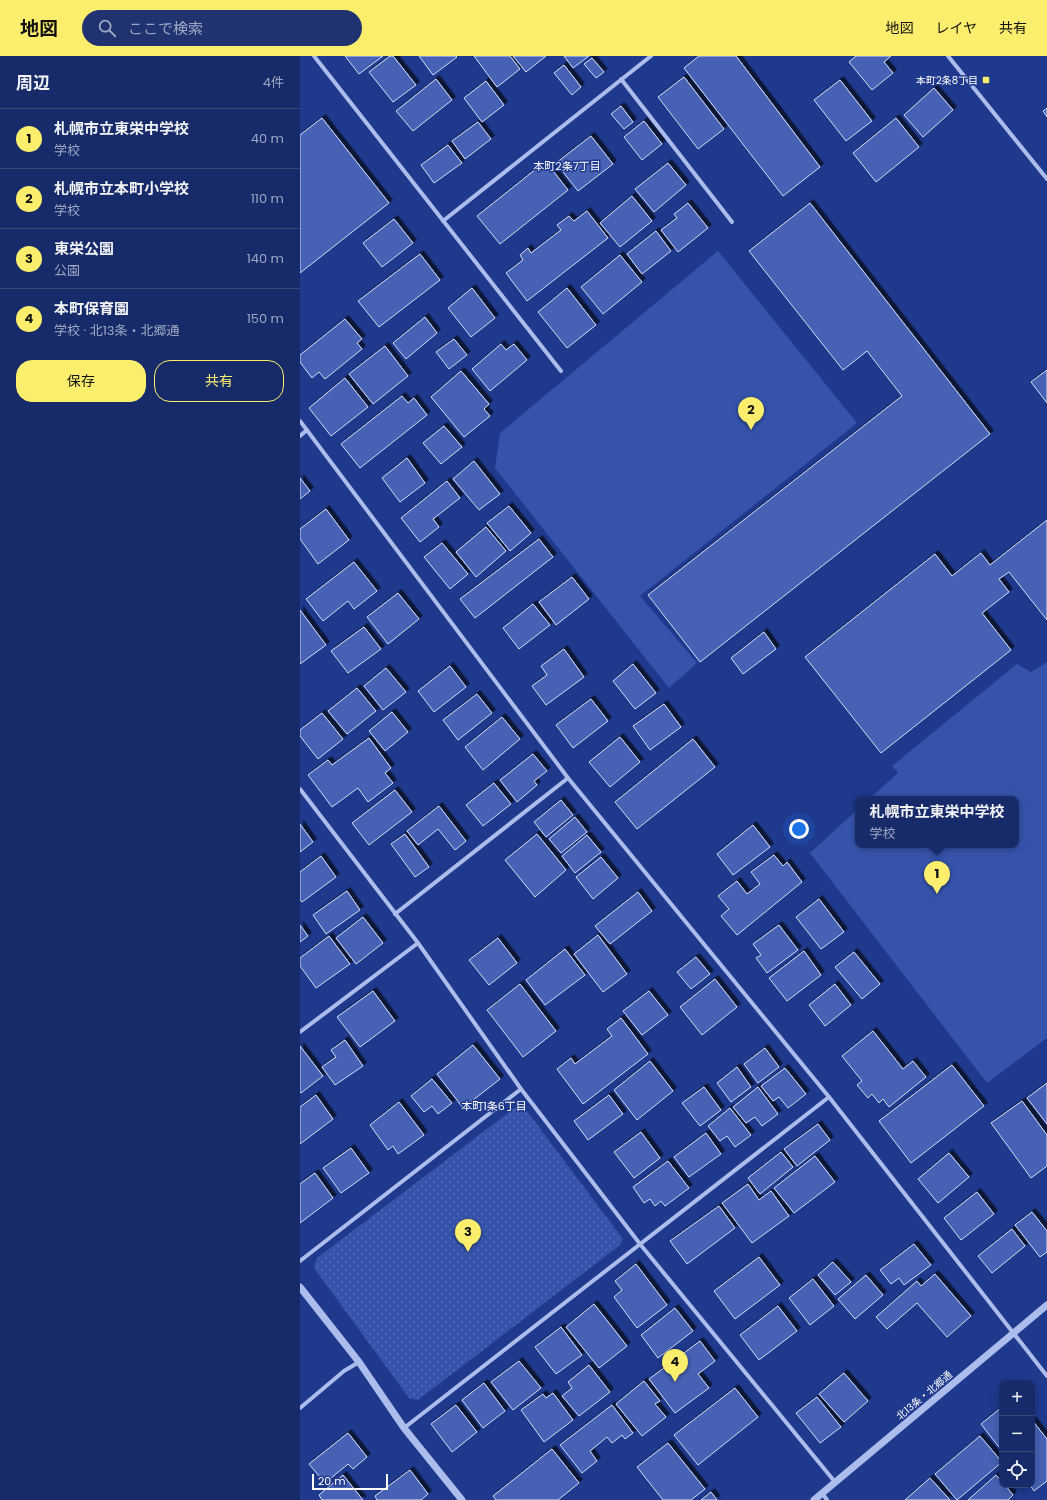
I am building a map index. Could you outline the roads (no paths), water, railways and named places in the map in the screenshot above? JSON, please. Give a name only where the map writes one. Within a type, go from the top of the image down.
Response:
[{"type":"street","points":[[314,56],[561,371]]},
{"type":"street","points":[[443,221],[651,56]]},
{"type":"street","points":[[948,56],[1047,179]]},
{"type":"street","points":[[621,79],[732,222]]},
{"type":"street","points":[[300,421],[568,778],[829,1097],[1047,1376]]},
{"type":"street","points":[[300,436],[307,430]]},
{"type":"street","points":[[395,914],[568,778]]},
{"type":"street","points":[[300,789],[418,943],[521,1089],[640,1244],[835,1482]]},
{"type":"street","points":[[300,1032],[418,943]]},
{"type":"street","points":[[300,1261],[521,1089]]},
{"type":"street","points":[[404,1428],[829,1097]]},
{"type":"street","points":[[300,1287],[359,1362],[404,1428],[462,1500]]},
{"type":"street","name":"北13条・北郷通","points":[[814,1500],[1047,1305]]},
{"type":"street","points":[[300,1408],[344,1371],[359,1362]]},
{"type":"street","points":[[822,1493],[828,1500]]},
{"type":"place","name":"本町2条8丁目","points":[[986,80]]},
{"type":"place","name":"札幌市立本町小学校","points":[[751,430]]},
{"type":"place","name":"札幌市立東栄中学校","points":[[937,894]]},
{"type":"place","name":"東栄公園","points":[[468,1252]]},
{"type":"place","name":"本町保育園","points":[[675,1382]]},
{"type":"district","name":"本町2条7丁目","points":[[567,166]]},
{"type":"district","name":"本町1条6丁目","points":[[494,1106]]}]
